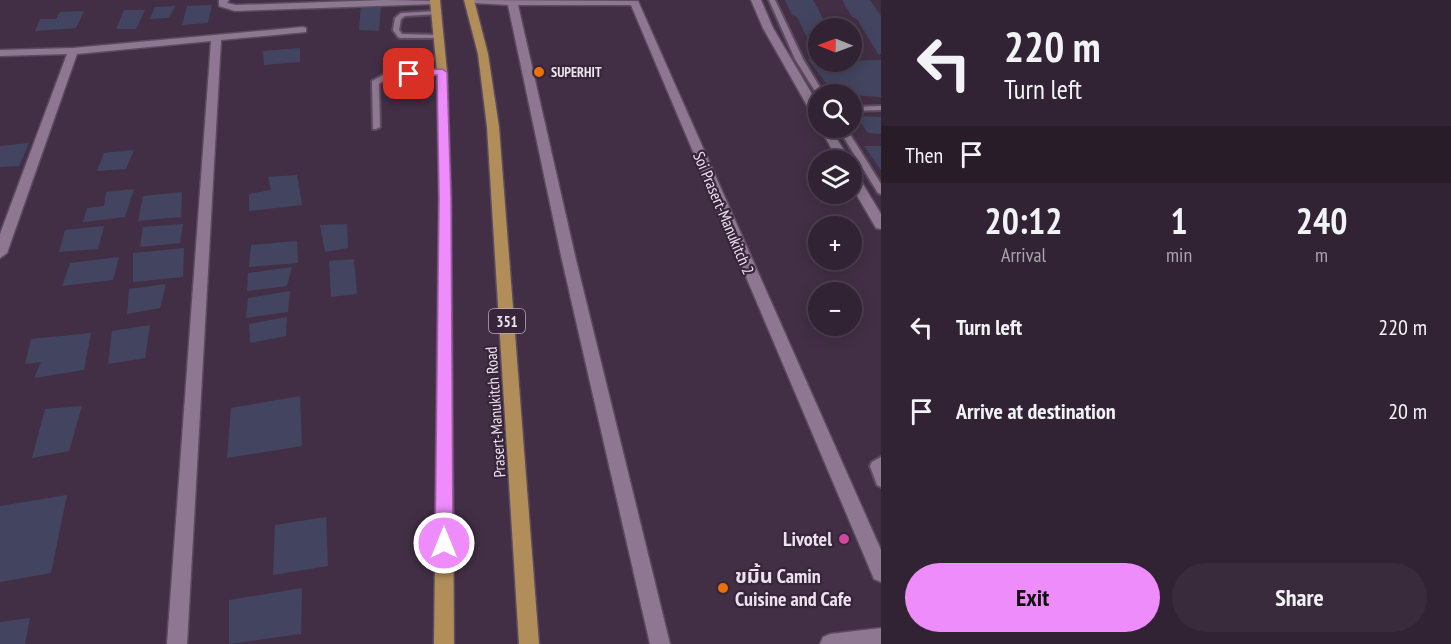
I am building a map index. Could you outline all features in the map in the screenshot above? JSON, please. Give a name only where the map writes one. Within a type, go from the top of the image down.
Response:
[{"type":"main road","name":"Prasert-Manukitch Road","points":[[471,0],[483,54],[493,127],[529,644]]},
{"type":"main road","points":[[436,5],[442,72],[445,198],[444,644]]},
{"type":"street","points":[[224,0],[222,4],[227,7],[297,2],[386,1],[436,5]]},
{"type":"street","name":"Soi Prasert-Manukitch 2","points":[[471,0],[629,0],[635,3],[755,286],[881,572]]},
{"type":"street","points":[[756,0],[768,28],[808,97]]},
{"type":"street","points":[[512,1],[569,260],[660,644]]},
{"type":"street","points":[[0,53],[73,51],[303,30]]},
{"type":"street","points":[[177,644],[216,39]]},
{"type":"street","points":[[0,253],[73,51]]},
{"type":"street","points":[[862,193],[881,225]]},
{"type":"street","points":[[830,644],[881,638]]},
{"type":"lane","points":[[772,0],[799,59],[815,84]]},
{"type":"lane","points":[[436,5],[403,14],[398,18],[396,30],[400,36],[407,38],[439,37]]},
{"type":"lane","points":[[376,126],[375,83],[378,79],[392,74],[442,72]]},
{"type":"lane","points":[[862,109],[881,108]]},
{"type":"lane","points":[[848,138],[881,191]]},
{"type":"lane","points":[[881,463],[876,466],[881,481]]},
{"type":"building","points":[[785,0],[813,0],[823,18],[808,18],[808,39],[797,17],[792,15]]},
{"type":"building","points":[[842,0],[870,0],[881,16],[881,54],[878,54],[862,27],[862,18],[852,17]]},
{"type":"building","points":[[212,5],[208,23],[182,25],[187,6]]},
{"type":"building","points":[[176,6],[168,18],[150,19],[155,7]]},
{"type":"building","points":[[361,6],[381,6],[379,31],[359,30]]},
{"type":"building","points":[[124,10],[145,10],[136,29],[116,29]]},
{"type":"building","points":[[84,11],[76,28],[35,31],[40,19],[56,19],[60,12]]},
{"type":"building","points":[[300,48],[300,62],[264,65],[263,51]]},
{"type":"building","points":[[881,60],[881,97],[862,96],[862,84],[827,84],[818,72],[862,72],[862,61]]},
{"type":"building","points":[[862,116],[881,117],[881,134],[868,133],[862,124]]},
{"type":"building","points":[[29,143],[19,166],[0,167],[0,146]]},
{"type":"building","points":[[864,146],[881,146],[881,170]]},
{"type":"building","points":[[134,150],[126,169],[97,171],[104,153]]},
{"type":"building","points":[[297,175],[302,205],[249,211],[249,194],[271,190],[268,177]]},
{"type":"building","points":[[134,189],[125,217],[83,222],[87,208],[104,206],[106,192]]},
{"type":"building","points":[[182,192],[181,217],[138,221],[143,196]]},
{"type":"building","points":[[183,224],[180,243],[140,247],[143,227]]},
{"type":"building","points":[[347,224],[348,248],[325,252],[320,225]]},
{"type":"building","points":[[104,226],[98,249],[59,252],[65,230]]},
{"type":"building","points":[[297,241],[298,263],[249,267],[251,245]]},
{"type":"building","points":[[184,248],[183,277],[133,282],[133,253]]},
{"type":"building","points":[[119,257],[113,280],[62,286],[70,263]]},
{"type":"building","points":[[354,259],[357,294],[331,297],[329,261]]},
{"type":"building","points":[[292,267],[287,286],[247,291],[248,273]]},
{"type":"building","points":[[166,284],[160,308],[127,314],[129,289]]},
{"type":"building","points":[[290,291],[288,312],[246,318],[248,298]]},
{"type":"building","points":[[287,317],[286,336],[250,343],[249,324]]},
{"type":"building","points":[[150,325],[145,358],[108,364],[112,331]]},
{"type":"building","points":[[91,333],[84,370],[34,378],[41,362],[25,364],[31,339]]},
{"type":"building","points":[[300,396],[302,446],[227,458],[231,408]]},
{"type":"building","points":[[82,406],[69,451],[32,458],[45,409]]},
{"type":"building","points":[[67,495],[51,573],[0,582],[0,506]]},
{"type":"building","points":[[326,517],[328,566],[273,575],[275,525]]},
{"type":"building","points":[[302,588],[301,634],[229,644],[229,600]]},
{"type":"building","points":[[30,618],[25,644],[0,644],[0,622]]},
{"type":"place","name":"SUPERHIT","points":[[539,72]]},
{"type":"place","name":"Livotel","points":[[844,539]]},
{"type":"place","name":"ขมิ้น Camin Cuisine and Cafe","points":[[723,588]]},
{"type":"route","points":[[409,74],[442,72],[445,198],[444,543]]}]
